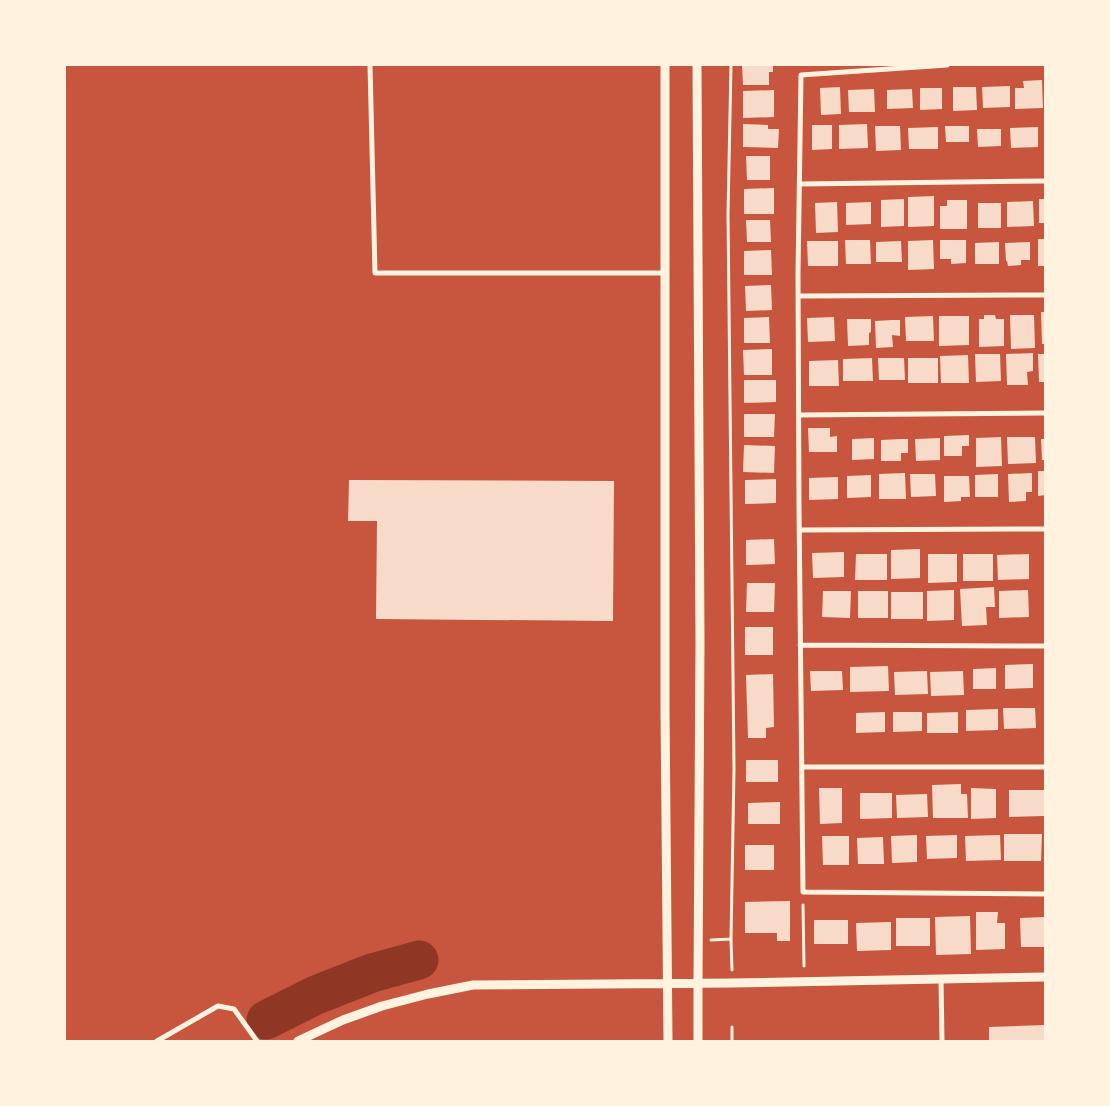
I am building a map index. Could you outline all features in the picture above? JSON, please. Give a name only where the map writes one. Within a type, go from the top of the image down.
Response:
[{"type":"street","points":[[370,65],[375,273],[666,273]]},
{"type":"street","points":[[666,65],[668,1041]]},
{"type":"street","points":[[697,65],[700,632],[698,1041]]},
{"type":"street","points":[[947,65],[801,75],[799,530],[803,892],[1045,894]]},
{"type":"street","points":[[800,184],[1045,181]]},
{"type":"street","points":[[799,296],[1045,295]]},
{"type":"street","points":[[799,415],[1045,413]]},
{"type":"street","points":[[799,530],[1045,529]]},
{"type":"street","points":[[800,644],[1045,646]]},
{"type":"street","points":[[802,767],[1045,768]]},
{"type":"street","points":[[298,1041],[343,1020],[382,1006],[473,985],[698,983],[1045,976]]},
{"type":"street","points":[[942,978],[942,1041]]},
{"type":"street","points":[[156,1041],[218,1006],[234,1009],[257,1041]]},
{"type":"path","points":[[731,65],[728,214],[734,759],[732,970]]},
{"type":"path","points":[[803,892],[804,966]]},
{"type":"path","points":[[708,940],[731,939]]},
{"type":"path","points":[[732,1027],[732,1041]]},
{"type":"building","points":[[742,65],[773,65],[773,72],[769,72],[769,85],[743,85]]},
{"type":"building","points":[[1042,80],[1043,108],[1015,109],[1015,88],[1024,88],[1023,81]]},
{"type":"building","points":[[1010,86],[1010,107],[983,108],[982,87]]},
{"type":"building","points":[[840,87],[841,114],[821,115],[820,88]]},
{"type":"building","points":[[953,87],[976,87],[977,110],[953,111]]},
{"type":"building","points":[[920,88],[942,88],[942,109],[920,110]]},
{"type":"building","points":[[874,89],[875,112],[849,112],[848,90]]},
{"type":"building","points":[[912,89],[913,108],[887,109],[887,90]]},
{"type":"building","points":[[774,90],[774,117],[743,118],[743,91]]},
{"type":"building","points":[[743,124],[768,125],[768,129],[779,129],[778,148],[743,147]]},
{"type":"building","points":[[867,124],[868,148],[839,149],[839,125]]},
{"type":"building","points":[[812,125],[832,125],[832,149],[812,150]]},
{"type":"building","points":[[875,126],[900,126],[901,150],[876,151]]},
{"type":"building","points":[[945,126],[969,126],[969,142],[946,142]]},
{"type":"building","points":[[938,127],[938,149],[909,149],[908,128]]},
{"type":"building","points":[[1038,127],[1038,147],[1011,148],[1010,128]]},
{"type":"building","points":[[977,129],[1001,129],[1001,146],[978,147]]},
{"type":"building","points":[[746,156],[770,156],[770,180],[747,180]]},
{"type":"building","points":[[774,188],[774,214],[744,214],[744,189]]},
{"type":"building","points":[[934,196],[934,226],[908,227],[908,197]]},
{"type":"building","points":[[904,199],[904,226],[881,227],[881,200]]},
{"type":"building","points":[[1039,199],[1045,199],[1045,223],[1039,223]]},
{"type":"building","points":[[947,200],[967,200],[967,229],[940,229],[940,206],[947,206]]},
{"type":"building","points":[[1033,201],[1034,226],[1007,227],[1007,202]]},
{"type":"building","points":[[837,202],[838,232],[816,233],[815,203]]},
{"type":"building","points":[[871,202],[871,224],[846,225],[846,203]]},
{"type":"building","points":[[978,203],[1001,203],[1001,228],[978,228]]},
{"type":"building","points":[[746,220],[770,220],[771,242],[747,242]]},
{"type":"building","points":[[1038,239],[1045,239],[1045,266],[1038,266]]},
{"type":"building","points":[[845,240],[870,240],[871,264],[846,264]]},
{"type":"building","points":[[933,240],[934,269],[908,270],[908,241]]},
{"type":"building","points":[[940,240],[966,240],[966,263],[951,264],[951,259],[940,259]]},
{"type":"building","points":[[807,241],[838,241],[838,266],[808,266]]},
{"type":"building","points":[[901,241],[902,262],[876,262],[876,242]]},
{"type":"building","points":[[999,242],[999,264],[975,264],[975,243]]},
{"type":"building","points":[[1030,242],[1030,260],[1021,260],[1021,265],[1008,266],[1005,243]]},
{"type":"building","points":[[771,250],[772,275],[744,275],[744,251]]},
{"type":"building","points":[[771,285],[772,310],[746,311],[745,286]]},
{"type":"building","points":[[1041,312],[1045,312],[1045,344],[1042,344]]},
{"type":"building","points":[[984,315],[995,315],[996,319],[1004,319],[1004,346],[979,347],[979,319],[984,319]]},
{"type":"building","points":[[1010,315],[1034,315],[1035,348],[1011,349]]},
{"type":"building","points":[[933,316],[934,341],[906,341],[905,317]]},
{"type":"building","points":[[939,316],[969,316],[969,345],[939,346]]},
{"type":"building","points":[[769,317],[770,343],[744,343],[744,318]]},
{"type":"building","points":[[834,317],[835,341],[808,342],[807,318]]},
{"type":"building","points":[[847,319],[871,319],[869,345],[848,346]]},
{"type":"building","points":[[900,320],[900,336],[892,335],[893,347],[876,348],[875,321]]},
{"type":"building","points":[[772,349],[772,375],[744,375],[743,350]]},
{"type":"building","points":[[1033,353],[1033,371],[1027,372],[1028,385],[1007,385],[1006,354]]},
{"type":"building","points":[[975,354],[1000,354],[1001,381],[976,382]]},
{"type":"building","points":[[1038,354],[1045,354],[1045,382],[1039,382]]},
{"type":"building","points":[[968,355],[969,383],[941,383],[940,356]]},
{"type":"building","points":[[872,358],[873,381],[843,381],[843,359]]},
{"type":"building","points":[[878,358],[904,358],[905,380],[879,380]]},
{"type":"building","points":[[908,358],[938,358],[938,383],[908,383]]},
{"type":"building","points":[[838,360],[839,386],[809,386],[809,361]]},
{"type":"building","points":[[744,380],[776,380],[776,402],[744,403]]},
{"type":"building","points":[[744,414],[775,414],[774,437],[744,437]]},
{"type":"building","points":[[808,428],[830,428],[830,437],[837,436],[837,452],[809,452]]},
{"type":"building","points":[[969,435],[969,446],[962,446],[962,456],[944,456],[944,436]]},
{"type":"building","points":[[1001,437],[1002,466],[976,467],[976,438]]},
{"type":"building","points":[[1007,437],[1035,437],[1036,463],[1008,464]]},
{"type":"building","points":[[874,438],[874,459],[852,460],[852,439]]},
{"type":"building","points":[[940,438],[940,460],[916,461],[915,439]]},
{"type":"building","points":[[908,439],[908,453],[901,453],[901,461],[881,461],[881,440]]},
{"type":"building","points":[[1041,439],[1045,439],[1045,460],[1042,460]]},
{"type":"building","points":[[744,445],[775,446],[774,473],[743,472]]},
{"type":"building","points":[[1038,471],[1045,471],[1045,495],[1038,496]]},
{"type":"building","points":[[905,473],[906,499],[879,499],[879,474]]},
{"type":"building","points":[[1032,473],[1032,492],[1026,492],[1026,501],[1009,502],[1008,474]]},
{"type":"building","points":[[910,474],[935,474],[936,496],[911,497]]},
{"type":"building","points":[[998,474],[998,497],[975,497],[975,475]]},
{"type":"building","points":[[871,475],[871,497],[847,498],[847,476]]},
{"type":"building","points":[[944,476],[969,476],[970,497],[961,497],[961,501],[944,502]]},
{"type":"building","points":[[838,477],[838,499],[809,500],[809,478]]},
{"type":"building","points":[[776,479],[776,503],[745,504],[745,480]]},
{"type":"building","points":[[349,480],[614,481],[613,621],[376,619],[377,521],[348,521]]},
{"type":"building","points":[[774,539],[775,564],[746,565],[746,540]]},
{"type":"building","points":[[920,549],[920,578],[891,579],[891,550]]},
{"type":"building","points":[[844,552],[844,577],[813,578],[812,553]]},
{"type":"building","points":[[856,554],[887,554],[887,580],[855,580]]},
{"type":"building","points":[[928,554],[957,554],[957,582],[928,583]]},
{"type":"building","points":[[963,554],[993,554],[993,581],[963,581]]},
{"type":"building","points":[[1029,554],[1029,579],[998,580],[997,555]]},
{"type":"building","points":[[747,583],[775,583],[774,612],[746,612]]},
{"type":"building","points":[[994,587],[995,607],[986,607],[987,625],[962,626],[960,589]]},
{"type":"building","points":[[954,590],[954,620],[927,621],[927,591]]},
{"type":"building","points":[[1028,590],[1029,617],[999,618],[999,591]]},
{"type":"building","points":[[823,591],[851,591],[850,618],[822,617]]},
{"type":"building","points":[[858,591],[888,591],[888,618],[858,618]]},
{"type":"building","points":[[891,592],[923,592],[923,619],[891,619]]},
{"type":"building","points":[[745,627],[773,627],[773,655],[745,655]]},
{"type":"building","points":[[1033,664],[1033,688],[1005,689],[1005,665]]},
{"type":"building","points":[[888,666],[889,691],[850,692],[850,667]]},
{"type":"building","points":[[996,668],[996,689],[973,689],[973,669]]},
{"type":"building","points":[[810,671],[842,671],[843,690],[811,691]]},
{"type":"building","points":[[927,671],[928,694],[895,695],[894,672]]},
{"type":"building","points":[[963,671],[964,695],[931,696],[930,672]]},
{"type":"building","points":[[773,674],[774,727],[766,728],[766,738],[748,738],[746,675]]},
{"type":"building","points":[[1003,708],[1035,708],[1036,728],[1004,729]]},
{"type":"building","points":[[998,709],[998,730],[966,731],[966,710]]},
{"type":"building","points":[[885,712],[885,732],[856,733],[856,713]]},
{"type":"building","points":[[893,712],[922,712],[922,731],[893,732]]},
{"type":"building","points":[[958,712],[958,733],[927,733],[927,713]]},
{"type":"building","points":[[746,760],[778,760],[778,782],[746,782]]},
{"type":"building","points":[[961,784],[961,794],[967,794],[968,818],[933,818],[932,785]]},
{"type":"building","points":[[819,788],[842,788],[842,823],[820,824]]},
{"type":"building","points":[[971,788],[996,789],[996,818],[971,819]]},
{"type":"building","points":[[1009,790],[1044,790],[1044,816],[1009,817]]},
{"type":"building","points":[[860,793],[892,793],[892,818],[860,819]]},
{"type":"building","points":[[927,794],[928,817],[897,818],[896,795]]},
{"type":"building","points":[[780,802],[780,824],[748,824],[748,803]]},
{"type":"building","points":[[1004,834],[1042,834],[1041,861],[1004,861]]},
{"type":"building","points":[[917,835],[917,862],[892,863],[891,836]]},
{"type":"building","points":[[957,835],[957,858],[927,859],[926,836]]},
{"type":"building","points":[[1000,835],[1001,860],[966,861],[965,836]]},
{"type":"building","points":[[822,836],[849,836],[849,865],[823,865]]},
{"type":"building","points":[[883,837],[884,864],[858,864],[857,838]]},
{"type":"building","points":[[745,845],[774,845],[774,870],[745,870]]},
{"type":"building","points":[[790,901],[790,941],[777,941],[777,933],[745,933],[745,902]]},
{"type":"building","points":[[976,912],[998,912],[997,923],[1005,923],[1005,949],[976,950]]},
{"type":"building","points":[[970,916],[971,954],[936,955],[935,917]]},
{"type":"building","points":[[1045,917],[1045,947],[1021,947],[1020,918]]},
{"type":"building","points":[[896,918],[930,918],[930,946],[896,946]]},
{"type":"building","points":[[814,920],[848,920],[848,944],[814,944]]},
{"type":"building","points":[[891,922],[891,950],[857,951],[856,923]]},
{"type":"building","points":[[1045,1025],[1045,1041],[989,1041],[989,1027]]},
{"type":"waterway","points":[[266,1020],[316,995],[372,973],[419,960]]}]
